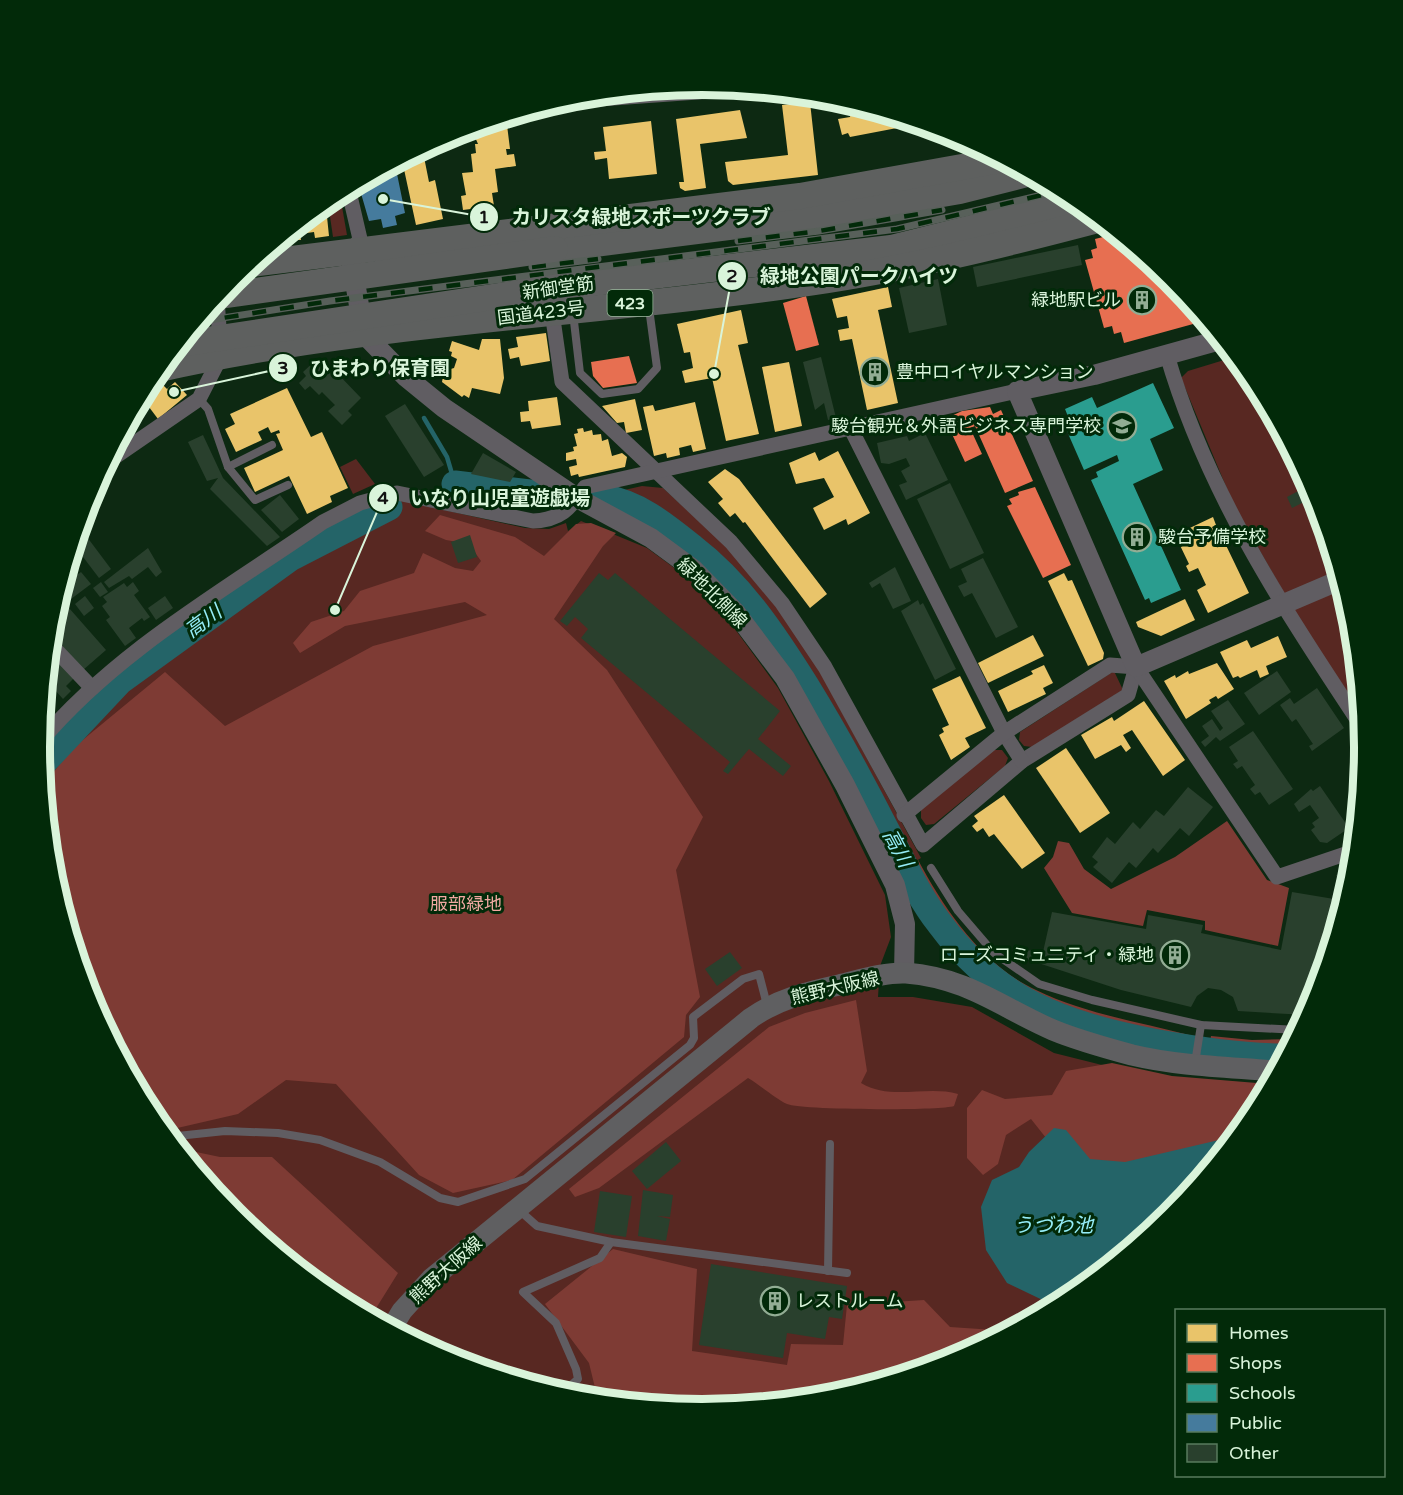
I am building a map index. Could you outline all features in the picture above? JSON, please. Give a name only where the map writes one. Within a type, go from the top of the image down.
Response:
[{"type":"highway","points":[[266,262],[800,196],[989,162]]},
{"type":"highway","points":[[879,203],[989,163]]},
{"type":"highway","points":[[232,295],[555,249],[809,217],[879,203],[960,191],[1016,177]]},
{"type":"highway","name":"新御堂筋","points":[[191,342],[559,287],[891,248],[1064,205]]},
{"type":"highway","name":"国道423号","points":[[173,366],[221,356],[364,334],[809,283],[1002,245],[1088,223]]},
{"type":"highway","points":[[891,248],[1002,245]]},
{"type":"main road","name":"熊野大阪線","points":[[395,1323],[402,1311],[431,1279],[767,1007],[796,994],[904,973],[956,981],[1065,1034],[1132,1055],[1195,1065],[1268,1070]]},
{"type":"street","points":[[351,198],[360,239],[350,253],[364,334]]},
{"type":"street","points":[[120,453],[199,399],[221,356],[219,310]]},
{"type":"street","points":[[562,310],[562,382],[731,542],[782,603],[825,667],[922,845],[1023,761],[1128,695],[1136,667]]},
{"type":"street","name":"緑地北側線","points":[[364,334],[406,377],[444,408],[577,498],[651,538],[693,569],[736,613],[784,678],[845,785],[895,885],[905,924],[904,973]]},
{"type":"street","points":[[50,730],[92,688],[168,629],[323,522],[360,503],[397,493],[533,521],[550,521],[565,514],[585,487],[1017,391],[1212,342]]},
{"type":"street","points":[[1167,355],[1197,442],[1225,505],[1289,601],[1352,710]]},
{"type":"street","points":[[1017,391],[1136,667],[1277,877],[1344,854]]},
{"type":"street","points":[[851,429],[1004,734],[1023,761]]},
{"type":"street","points":[[904,815],[1004,734],[1110,665],[1136,667],[1332,583]]},
{"type":"street","points":[[57,650],[92,688]]},
{"type":"lane","points":[[562,310],[580,373],[602,394],[638,389],[657,368],[648,301]]},
{"type":"lane","points":[[199,399],[208,409],[228,467],[255,500],[288,485]]},
{"type":"lane","points":[[228,467],[272,445]]},
{"type":"lane","points":[[931,868],[958,911],[994,953],[1040,984],[1092,1000],[1201,1025],[1289,1030]]},
{"type":"lane","points":[[178,1136],[225,1131],[278,1133],[320,1140],[380,1162],[440,1198],[458,1202],[525,1179],[690,1045],[693,1038],[693,1017],[743,979],[759,974],[767,1007]]},
{"type":"lane","points":[[1195,1065],[1201,1025]]},
{"type":"lane","points":[[828,1271],[830,1144]]},
{"type":"lane","points":[[518,1209],[537,1226],[611,1242],[847,1273]]},
{"type":"lane","points":[[570,1386],[578,1379],[576,1369],[556,1323],[523,1292],[600,1258],[611,1242]]},
{"type":"green space","points":[[341,204],[347,235],[333,237],[329,212]]},
{"type":"green space","points":[[1225,360],[1244,385],[1286,459],[1319,538],[1331,579],[1341,620],[1351,698],[1300,622],[1232,501],[1181,378],[1188,371]]},
{"type":"green space","points":[[356,459],[375,484],[353,494],[340,467]]},
{"type":"green space","points":[[642,486],[663,488],[726,546],[778,607],[818,668],[921,858],[909,865],[826,706],[793,653],[756,603],[715,559],[669,523],[618,496],[620,491]]},
{"type":"green space","name":"服部緑地","points":[[399,500],[525,528],[549,529],[566,523],[568,531],[581,521],[647,548],[688,578],[732,625],[778,688],[829,781],[885,895],[891,937],[880,966],[878,997],[913,997],[972,1007],[1054,1053],[1170,1082],[1242,1112],[1192,1177],[1163,1209],[1098,1265],[1064,1290],[990,1332],[951,1350],[911,1365],[829,1387],[787,1394],[702,1400],[616,1394],[574,1387],[492,1365],[452,1350],[375,1312],[339,1290],[272,1238],[240,1209],[211,1177],[159,1110],[117,1036],[84,957],[62,875],[55,833],[50,754],[110,680],[337,525],[366,509]]},
{"type":"green space","points":[[440,515],[515,537],[544,556],[576,524],[591,523],[616,533],[603,546],[554,619],[607,670],[703,817],[676,870],[700,997],[686,1015],[684,1037],[512,1180],[453,1193],[419,1175],[336,1084],[286,1080],[238,1114],[173,1129],[159,1110],[117,1036],[84,957],[62,875],[51,790],[51,776],[73,748],[165,672],[225,726],[373,646],[487,615],[465,602],[345,626],[300,653],[293,643],[311,622],[344,611],[360,591],[414,573],[423,553],[455,568],[473,571],[481,561],[469,544],[446,540],[425,531]]},
{"type":"green space","points":[[1114,671],[1123,690],[1032,747],[1024,746],[1019,740],[1020,732]]},
{"type":"green space","points":[[993,750],[1002,750],[1008,758],[1005,766],[934,824],[926,825],[921,818],[921,810]]},
{"type":"green space","points":[[1227,821],[1267,880],[1289,888],[1278,946],[1205,930],[1205,921],[1147,910],[1143,926],[1072,913],[1044,868],[1053,857],[1058,841],[1069,843],[1084,869],[1111,889],[1175,857]]},
{"type":"green space","points":[[918,860],[940,898],[967,934],[982,951],[1017,979],[1036,990],[1073,1005],[1189,1035],[1187,1044],[1077,1021],[1037,1005],[1013,990],[992,974],[953,934],[922,889],[909,865]]},
{"type":"green space","points":[[856,1000],[867,1071],[861,1083],[884,1091],[934,1091],[958,1094],[954,1106],[842,1109],[797,1106],[783,1102],[748,1078],[599,1188],[575,1197],[569,1189],[769,1027],[805,1013]]},
{"type":"green space","points":[[1211,1036],[1252,1040],[1284,1039],[1278,1052],[1209,1047]]},
{"type":"green space","points":[[1112,1063],[1172,1076],[1260,1083],[1244,1110],[1214,1150],[1115,1170],[1054,1148],[1031,1119],[1006,1135],[998,1164],[983,1175],[967,1158],[967,1108],[982,1090],[1005,1099],[1052,1095],[1066,1071]]},
{"type":"green space","points":[[189,1151],[220,1157],[272,1157],[398,1273],[374,1311],[339,1290],[272,1238],[240,1209]]},
{"type":"green space","points":[[613,1249],[697,1269],[692,1351],[787,1365],[791,1344],[843,1345],[847,1305],[924,1300],[950,1327],[994,1330],[911,1365],[884,1373],[865,1374],[829,1387],[744,1398],[702,1400],[659,1398],[596,1391],[589,1363],[545,1304]]},
{"type":"water","name":"うづわ池","points":[[1054,1128],[1066,1130],[1090,1159],[1125,1162],[1223,1139],[1163,1209],[1098,1265],[1045,1301],[1007,1283],[986,1250],[981,1207],[992,1180],[1019,1167],[1029,1152]]},
{"type":"building: Homes","points":[[800,103],[810,105],[818,175],[733,185],[728,181],[725,162],[788,155],[782,105]]},
{"type":"building: Homes","points":[[740,110],[747,138],[700,144],[706,188],[685,191],[680,188],[679,182],[684,182],[676,119]]},
{"type":"building: Homes","points":[[851,113],[901,127],[850,137],[848,133],[842,135],[838,119],[850,117]]},
{"type":"building: Homes","points":[[651,121],[657,174],[609,179],[607,158],[595,160],[594,152],[606,151],[603,127]]},
{"type":"building: Homes","points":[[507,126],[510,149],[506,149],[507,155],[514,154],[516,166],[495,169],[498,192],[492,193],[494,206],[463,210],[461,196],[466,195],[462,173],[473,172],[471,154],[476,153],[475,144],[478,144],[475,136]]},
{"type":"building: Homes","points":[[424,158],[429,182],[435,180],[443,219],[416,225],[404,168]]},
{"type":"building: Homes","points":[[327,214],[329,236],[315,238],[314,232],[300,234]]},
{"type":"building: Homes","points":[[300,234],[301,240],[293,240]]},
{"type":"building: Homes","name":"豊中ロイヤルマンション","points":[[888,287],[892,307],[878,310],[898,403],[867,410],[852,339],[840,341],[838,330],[849,328],[847,316],[837,318],[832,299]]},
{"type":"building: Homes","points":[[741,310],[748,343],[738,345],[759,434],[726,441],[712,378],[685,383],[682,371],[693,368],[690,352],[684,353],[677,324]]},
{"type":"building: Homes","points":[[546,333],[550,361],[521,366],[519,357],[510,359],[508,349],[518,347],[516,337]]},
{"type":"building: Homes","points":[[482,339],[500,339],[504,378],[500,394],[472,388],[469,398],[464,395],[462,397],[442,382],[444,371],[454,368],[457,359],[451,356],[452,352],[449,351],[452,341],[479,350]]},
{"type":"building: Homes","points":[[789,362],[802,426],[775,432],[762,367]]},
{"type":"building: Homes","points":[[175,382],[187,395],[158,419],[147,404],[157,388],[163,385],[167,389]]},
{"type":"building: Homes","points":[[287,388],[311,437],[322,432],[348,488],[330,496],[332,502],[307,514],[289,476],[255,492],[244,468],[283,450],[276,434],[280,433],[279,430],[271,433],[268,427],[258,432],[262,440],[236,452],[225,429],[235,424],[230,414]]},
{"type":"building: Homes","points":[[557,397],[561,425],[532,429],[530,421],[521,422],[520,412],[529,411],[528,401]]},
{"type":"building: Homes","points":[[635,399],[642,430],[626,433],[624,422],[617,423],[602,406]]},
{"type":"building: Homes","points":[[695,402],[706,449],[693,452],[691,445],[679,448],[680,455],[667,458],[666,453],[654,456],[643,407],[653,405],[655,411]]},
{"type":"building: Homes","points":[[141,414],[141,421],[134,427]]},
{"type":"building: Homes","points":[[583,428],[584,432],[592,430],[593,435],[601,434],[602,441],[608,439],[612,456],[622,453],[627,457],[625,467],[579,477],[578,474],[571,476],[569,467],[577,465],[576,459],[566,461],[566,453],[574,451],[573,447],[577,446],[574,434],[578,433],[577,429]]},
{"type":"building: Homes","points":[[838,451],[870,513],[848,525],[846,519],[824,530],[813,508],[834,497],[824,478],[796,484],[789,463],[815,452],[819,461]]},
{"type":"building: Homes","points":[[725,469],[739,479],[827,594],[810,608],[745,522],[743,523],[735,513],[730,517],[718,503],[723,499],[708,482]]},
{"type":"building: Homes","points":[[1213,517],[1216,525],[1212,527],[1218,540],[1222,537],[1249,593],[1208,613],[1197,590],[1206,585],[1198,568],[1189,572],[1186,566],[1189,564],[1175,535]]},
{"type":"building: Homes","points":[[1064,573],[1068,581],[1072,580],[1104,653],[1103,659],[1088,666],[1048,581]]},
{"type":"building: Homes","points":[[1185,599],[1195,620],[1161,636],[1138,627],[1136,622]]},
{"type":"building: Homes","points":[[1033,635],[1044,656],[988,683],[978,663]]},
{"type":"building: Homes","points":[[1278,636],[1287,657],[1266,666],[1269,674],[1260,678],[1257,670],[1240,678],[1238,676],[1233,678],[1220,652],[1247,640],[1251,648]]},
{"type":"building: Homes","points":[[1217,663],[1234,689],[1218,699],[1216,696],[1209,700],[1211,703],[1186,719],[1164,681],[1175,675],[1176,678],[1188,671],[1189,674]]},
{"type":"building: Homes","points":[[1044,665],[1053,683],[1043,688],[1046,694],[1008,712],[998,691],[1033,674],[1031,671]]},
{"type":"building: Homes","points":[[960,676],[986,728],[965,738],[970,747],[951,760],[939,735],[944,732],[942,728],[949,725],[932,689]]},
{"type":"building: Homes","points":[[1144,701],[1185,760],[1163,776],[1132,730],[1123,735],[1131,748],[1126,752],[1121,745],[1095,759],[1081,735],[1112,717],[1114,721]]},
{"type":"building: Homes","points":[[1066,748],[1110,813],[1080,833],[1036,768]]},
{"type":"building: Homes","points":[[1004,795],[1045,853],[1022,869],[994,834],[989,837],[983,828],[977,832],[972,826],[978,821],[974,816]]},
{"type":"building: Shops","name":"緑地駅ビル","points":[[1106,236],[1131,257],[1163,286],[1196,323],[1124,343],[1121,332],[1114,334],[1112,326],[1104,328],[1085,260],[1093,258],[1091,250],[1097,248],[1095,239]]},
{"type":"building: Shops","points":[[806,296],[819,345],[796,351],[783,303]]},
{"type":"building: Shops","points":[[629,356],[637,383],[603,388],[593,376],[591,362]]},
{"type":"building: Shops","points":[[990,407],[993,414],[1001,410],[1033,481],[1005,493],[975,426],[970,428],[982,454],[965,462],[945,419],[962,411]]},
{"type":"building: Shops","points":[[1035,487],[1071,565],[1043,578],[1007,506],[1012,504],[1009,499],[1019,495],[1018,492]]},
{"type":"building: Schools","name":"駿台予備学校","points":[[1153,383],[1174,428],[1150,439],[1163,470],[1133,484],[1181,590],[1151,603],[1149,598],[1145,600],[1091,480],[1098,477],[1096,472],[1119,461],[1117,455],[1084,470],[1063,422],[1069,419],[1065,409],[1092,397],[1097,408]]},
{"type":"building: Public","points":[[397,172],[405,213],[395,216],[397,225],[383,228],[381,219],[369,221],[361,192]]},
{"type":"building: Other","points":[[1078,245],[1082,265],[977,287],[973,267]]},
{"type":"building: Other","points":[[938,279],[947,325],[909,333],[899,288]]},
{"type":"building: Other","points":[[821,357],[836,418],[828,420],[824,403],[815,410],[803,362]]},
{"type":"building: Other","points":[[317,359],[333,375],[336,372],[361,398],[348,411],[352,415],[342,425],[328,411],[335,405],[322,392],[319,395],[310,386],[305,390],[299,383],[306,376],[303,372]]},
{"type":"building: Other","points":[[405,404],[444,465],[424,477],[385,416]]},
{"type":"building: Other","points":[[925,433],[948,480],[906,500],[899,485],[907,482],[901,471],[910,466],[906,458],[889,464],[881,463],[877,443],[907,436],[909,441]]},
{"type":"building: Other","points":[[203,435],[223,478],[280,537],[267,546],[210,489],[218,478],[207,481],[188,442]]},
{"type":"building: Other","points":[[483,453],[516,472],[510,482],[471,474]]},
{"type":"building: Other","points":[[950,483],[984,553],[950,569],[917,499]]},
{"type":"building: Other","points":[[1300,490],[1305,501],[1292,508],[1287,497]]},
{"type":"building: Other","points":[[280,495],[299,519],[282,532],[261,510]]},
{"type":"building: Other","points":[[85,535],[111,569],[99,578],[80,553]]},
{"type":"building: Other","points":[[470,535],[477,557],[458,563],[451,542]]},
{"type":"building: Other","points":[[148,548],[162,572],[156,577],[148,567],[132,579],[129,576],[109,588],[104,582]]},
{"type":"building: Other","points":[[983,558],[1018,627],[996,638],[972,593],[964,597],[958,586],[967,582],[961,569]]},
{"type":"building: Other","points":[[895,567],[911,601],[893,609],[880,583],[872,588],[869,583]]},
{"type":"building: Other","points":[[81,572],[91,584],[66,603],[72,579]]},
{"type":"building: Other","points":[[599,573],[608,580],[615,573],[780,711],[758,739],[791,766],[783,776],[749,749],[728,774],[723,771],[730,762],[581,638],[588,629],[575,617],[567,626],[560,621]]},
{"type":"building: Other","points":[[101,582],[108,592],[100,597],[93,588]]},
{"type":"building: Other","points":[[133,582],[139,591],[134,595],[150,617],[144,621],[142,618],[129,628],[136,638],[125,646],[106,620],[110,617],[102,606],[107,602],[103,597],[124,583],[127,587]]},
{"type":"building: Other","points":[[85,596],[94,608],[84,616],[75,604]]},
{"type":"building: Other","points":[[165,596],[173,608],[156,620],[148,608]]},
{"type":"building: Other","points":[[918,600],[920,605],[923,603],[956,669],[935,680],[901,611]]},
{"type":"building: Other","points":[[69,608],[106,650],[83,670],[58,641],[64,612]]},
{"type":"building: Other","points":[[56,655],[76,676],[66,686],[71,691],[63,699],[53,687]]},
{"type":"building: Other","points":[[1277,671],[1291,692],[1259,715],[1244,693]]},
{"type":"building: Other","points":[[1317,688],[1344,728],[1312,751],[1309,746],[1313,744],[1296,719],[1292,722],[1280,705],[1290,698],[1294,704]]},
{"type":"building: Other","points":[[1228,700],[1245,724],[1220,741],[1216,737],[1205,747],[1201,742],[1209,736],[1202,726],[1212,719],[1220,731],[1223,728],[1211,711]]},
{"type":"building: Other","points":[[1253,731],[1293,789],[1269,805],[1260,792],[1255,795],[1250,789],[1255,785],[1242,766],[1237,769],[1233,764],[1238,761],[1229,747]]},
{"type":"building: Other","points":[[1320,786],[1349,827],[1327,843],[1320,842],[1311,830],[1315,827],[1312,823],[1319,818],[1310,805],[1299,812],[1294,804],[1311,789],[1313,791]]},
{"type":"building: Other","points":[[1188,787],[1213,807],[1189,836],[1180,828],[1158,853],[1153,848],[1136,868],[1129,862],[1112,883],[1093,867],[1098,862],[1092,857],[1107,837],[1115,844],[1133,822],[1140,829],[1156,810],[1164,816]]},
{"type":"building: Other","points":[[1341,873],[1339,884],[1336,875]]},
{"type":"building: Other","name":"ローズコミュニティ・緑地","points":[[1292,892],[1334,899],[1319,957],[1296,1014],[1238,1011],[1233,997],[1221,990],[1208,988],[1197,996],[1191,1007],[1121,990],[1026,959],[1026,950],[1043,952],[1052,912],[1146,929],[1148,915],[1203,925],[1201,933],[1281,950]]},
{"type":"building: Other","points":[[730,952],[742,968],[717,986],[705,969]]},
{"type":"building: Other","points":[[666,1142],[681,1161],[647,1189],[632,1171]]},
{"type":"building: Other","points":[[643,1190],[673,1195],[670,1217],[657,1216],[670,1219],[666,1241],[638,1236]]},
{"type":"building: Other","points":[[600,1191],[632,1196],[626,1237],[594,1232]]},
{"type":"building: Other","name":"レストルーム","points":[[711,1264],[847,1286],[842,1319],[829,1317],[825,1339],[787,1333],[783,1358],[699,1345]]},
{"type":"waterway","points":[[424,418],[447,457],[455,484]]},
{"type":"waterway","name":"高川","points":[[455,484],[555,496]]},
{"type":"waterway","name":"高川","points":[[603,498],[616,500],[640,510],[673,532],[710,562],[755,611],[794,667],[827,721],[925,902],[962,950],[985,972],[1008,990],[1034,1005],[1089,1027],[1153,1042],[1202,1050],[1275,1057]]},
{"type":"waterway","name":"高川","points":[[50,755],[120,681],[290,558],[389,507]]},
{"type":"railway","points":[[209,320],[330,301],[897,229],[1046,194]]},
{"type":"railway","points":[[738,241],[819,231],[942,210]]},
{"type":"railway","points":[[532,267],[598,259]]},
{"type":"place","name":"カリスタ緑地スポーツクラブ","points":[[383,199]]},
{"type":"place","name":"緑地駅ビル","points":[[1142,300]]},
{"type":"place","name":"豊中ロイヤルマンション","points":[[875,372]]},
{"type":"place","name":"緑地公園パークハイツ","points":[[714,374]]},
{"type":"place","name":"ひまわり保育園","points":[[174,392]]},
{"type":"place","name":"駿台観光＆外語ビジネス専門学校","points":[[1122,426]]},
{"type":"place","name":"駿台予備学校","points":[[1137,537]]},
{"type":"place","name":"いなり山児童遊戯場","points":[[335,610]]},
{"type":"place","name":"ローズコミュニティ・緑地","points":[[1175,955]]},
{"type":"place","name":"レストルーム","points":[[775,1301]]}]
